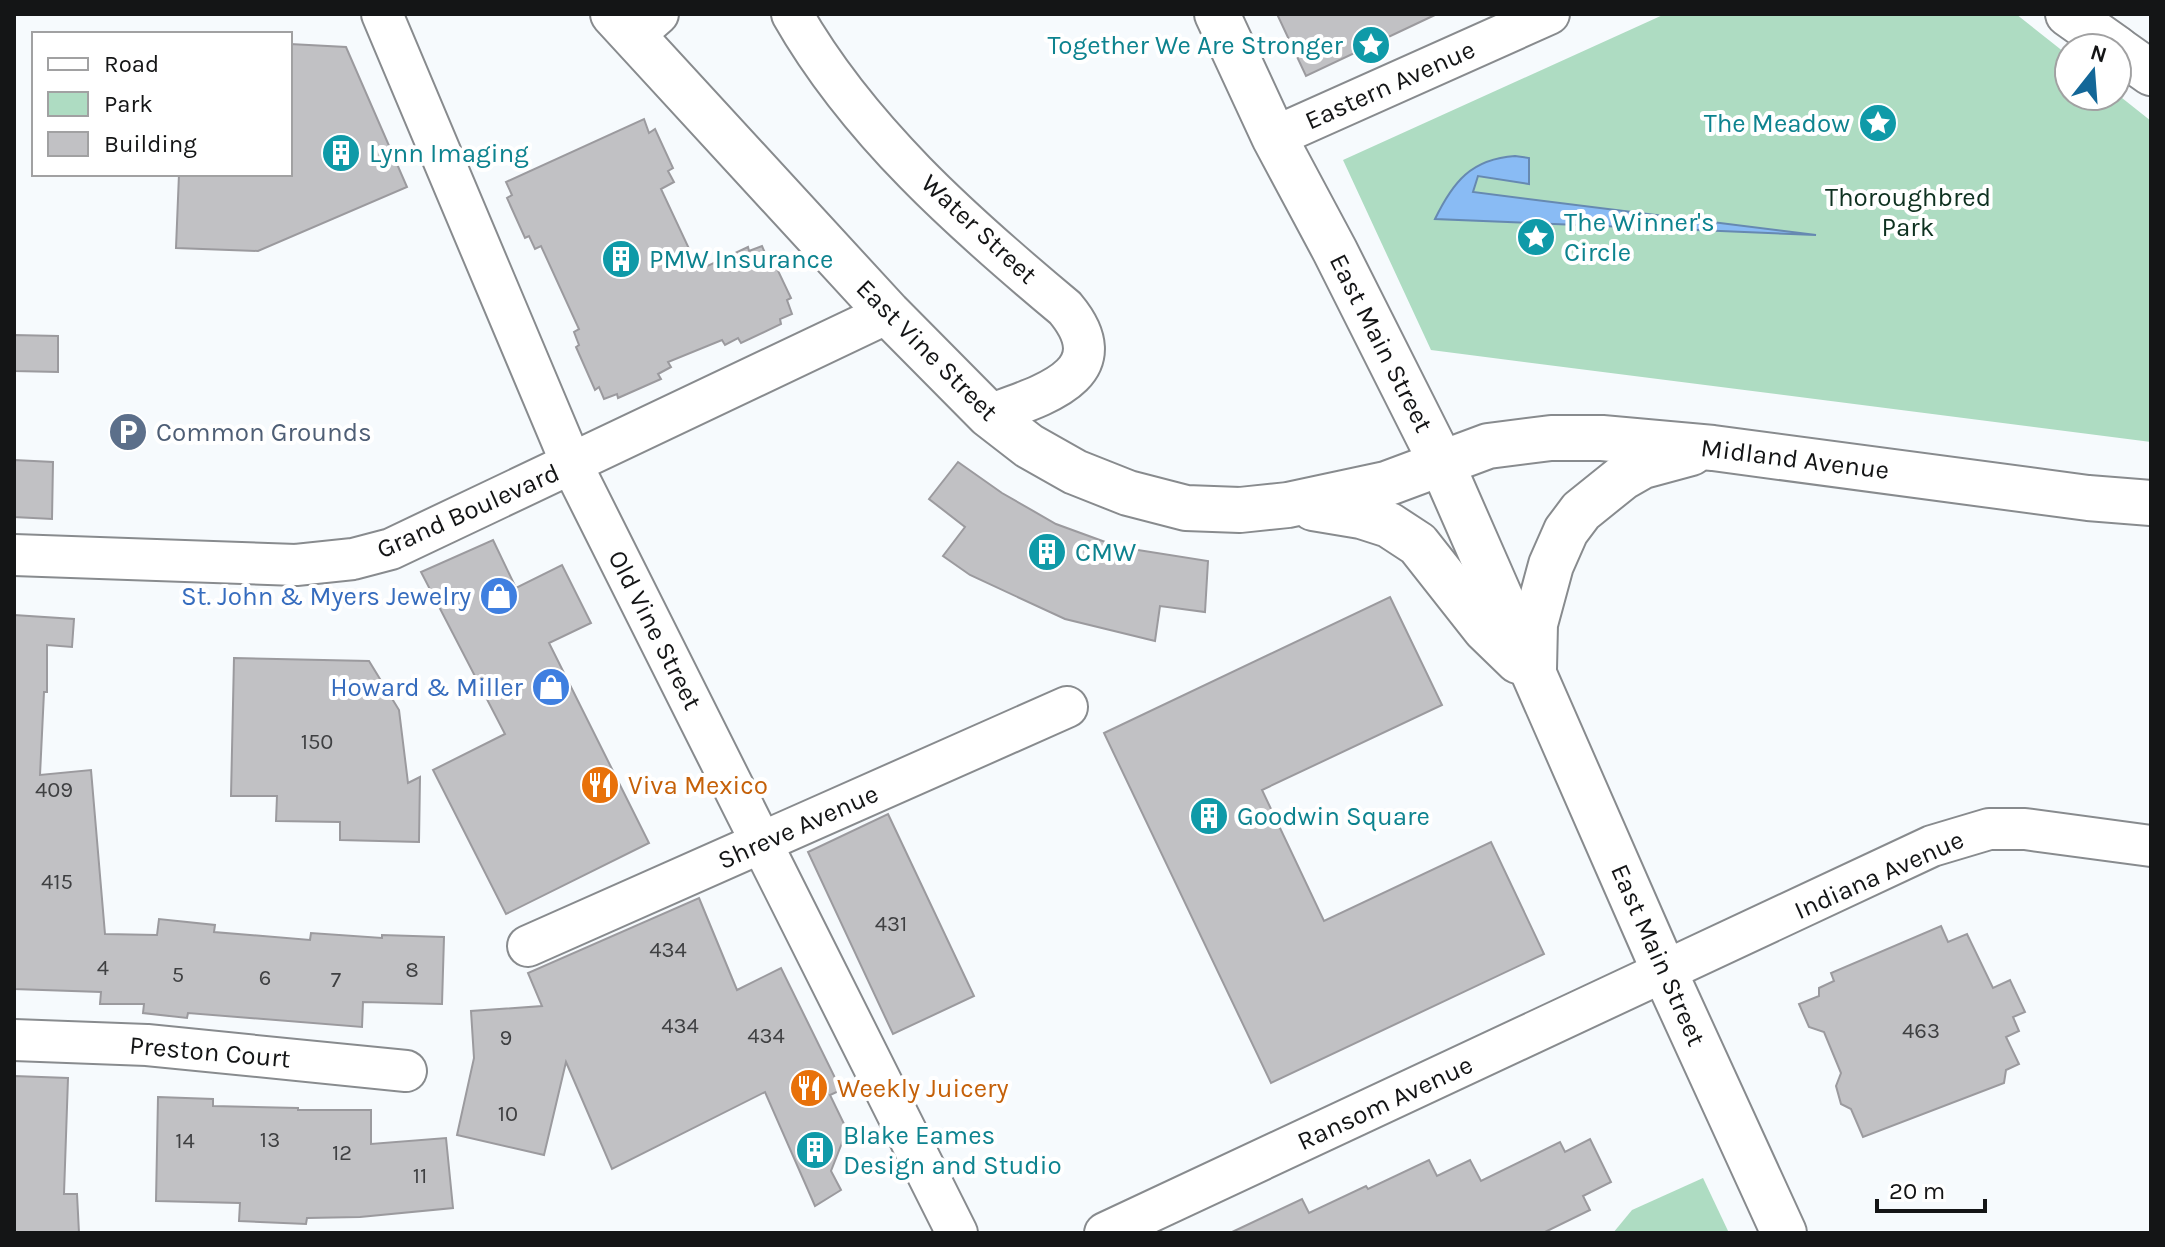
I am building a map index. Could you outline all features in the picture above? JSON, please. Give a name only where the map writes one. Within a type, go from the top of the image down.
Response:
[{"type":"main road","name":"East Main Street","points":[[1217,14],[1274,137],[1441,462],[1665,973],[1784,1233]]},
{"type":"main road","points":[[2068,14],[2093,32]]},
{"type":"main road","name":"East Vine Street","points":[[635,21],[888,313],[989,415],[1029,446],[1075,472],[1128,493],[1186,508],[1240,510],[1288,505],[1386,484],[1441,462]]},
{"type":"main road","points":[[2133,60],[2151,73]]},
{"type":"main road","name":"Midland Avenue","points":[[1441,462],[1488,446],[1551,438],[1602,438],[1713,448],[2088,498],[2151,503]]},
{"type":"main road","name":"East Main Street","points":[[1534,677],[1535,624],[1551,565],[1566,531],[1581,511],[1622,478],[1663,460],[1713,448]]},
{"type":"main road","name":"East Vine Street","points":[[1288,505],[1361,516],[1389,525],[1418,544],[1485,629],[1534,677]]},
{"type":"street","name":"Old Vine Street","points":[[382,14],[572,465],[957,1233]]},
{"type":"street","name":"Water Street","points":[[792,14],[842,91],[890,145],[955,212],[1076,321],[1085,343],[1084,355],[1080,366],[1067,381],[1047,394],[989,415]]},
{"type":"street","name":"Eastern Avenue","points":[[1274,137],[1549,14]]},
{"type":"street","name":"Grand Boulevard","points":[[14,555],[296,565],[353,559],[391,549],[888,313]]},
{"type":"street","name":"Shreve Avenue","points":[[528,946],[1067,707]]},
{"type":"street","name":"Indiana Avenue","points":[[1665,973],[1932,846],[1989,829],[2025,829],[2151,846]]},
{"type":"street","name":"Ransom Avenue","points":[[1105,1233],[1665,973]]},
{"type":"street","name":"Preston Court","points":[[14,1040],[147,1045],[406,1071]]},
{"type":"green space","name":"Thoroughbred Park","points":[[1665,14],[2016,14],[2053,43],[2053,112],[2133,112],[2133,107],[2151,121],[2151,442],[1431,350],[1343,160]]},
{"type":"green space","points":[[1703,1178],[1729,1233],[1613,1233],[1632,1210]]},
{"type":"water","points":[[1515,156],[1529,158],[1529,184],[1478,176],[1473,192],[1816,235],[1435,219],[1449,194],[1475,167]]},
{"type":"building","points":[[1277,14],[1437,14],[1306,76]]},
{"type":"building","name":"Lynn Imaging","points":[[292,44],[346,47],[407,187],[258,251],[176,248],[179,176],[292,176]]},
{"type":"building","name":"PMW Insurance","points":[[644,119],[649,133],[655,129],[673,168],[668,171],[674,182],[661,189],[699,270],[748,247],[749,251],[762,246],[768,260],[772,258],[791,298],[787,300],[792,314],[780,319],[781,324],[741,343],[738,338],[725,345],[722,340],[668,362],[671,367],[658,374],[661,379],[618,398],[617,394],[604,399],[599,387],[595,390],[576,347],[579,345],[574,332],[579,329],[541,246],[535,249],[529,236],[525,238],[507,198],[512,195],[506,182]]},
{"type":"building","points":[[14,335],[58,336],[58,372],[14,371]]},
{"type":"building","points":[[14,460],[53,462],[52,519],[14,517]]},
{"type":"building","name":"CMW","points":[[958,462],[1002,493],[1056,524],[1119,547],[1208,561],[1205,612],[1160,606],[1155,641],[1065,619],[970,575],[943,556],[965,527],[929,499]]},
{"type":"building","points":[[493,540],[516,588],[562,565],[591,623],[549,643],[649,843],[506,914],[433,770],[505,734],[421,572]]},
{"type":"building","name":"Goodwin Square","points":[[1390,597],[1442,705],[1262,790],[1324,921],[1491,842],[1544,954],[1271,1083],[1104,733]]},
{"type":"building","points":[[14,615],[74,619],[72,647],[47,645],[47,692],[44,692],[40,775],[91,770],[105,934],[157,935],[159,919],[215,925],[214,932],[310,940],[311,933],[382,938],[382,935],[444,937],[442,1004],[363,1002],[362,1027],[188,1013],[187,1018],[143,1013],[144,1004],[100,1004],[101,992],[14,989]]},
{"type":"building","points":[[234,658],[369,661],[399,710],[408,783],[420,777],[419,842],[340,840],[340,822],[276,821],[277,796],[231,796]]},
{"type":"building","points":[[888,814],[974,996],[893,1034],[808,852]]},
{"type":"building","points":[[699,898],[737,990],[781,968],[841,1090],[830,1095],[847,1130],[831,1171],[841,1190],[815,1206],[765,1092],[612,1169],[566,1062],[544,1155],[457,1135],[474,1058],[471,1011],[542,1006],[528,973]]},
{"type":"building","points":[[1941,926],[1948,942],[1967,934],[1993,988],[2010,980],[2025,1012],[2013,1017],[2019,1031],[2006,1037],[2019,1064],[2006,1070],[2004,1083],[1863,1137],[1851,1109],[1841,1104],[1836,1086],[1841,1073],[1824,1032],[1809,1027],[1799,1004],[1819,996],[1819,988],[1834,981],[1831,973]]},
{"type":"building","points":[[14,1076],[68,1078],[64,1194],[77,1194],[79,1233],[14,1233]]},
{"type":"building","points":[[158,1097],[213,1099],[213,1106],[371,1110],[371,1144],[446,1138],[453,1208],[360,1217],[307,1218],[306,1224],[239,1221],[240,1203],[156,1201]]},
{"type":"building","points":[[1590,1139],[1611,1182],[1583,1196],[1590,1210],[1543,1233],[1230,1233],[1302,1199],[1309,1213],[1429,1160],[1437,1176],[1470,1160],[1481,1181],[1560,1142],[1565,1152]]},
{"type":"place","name":"Together We Are Stronger","points":[[1371,45]]},
{"type":"place","name":"The Meadow","points":[[1878,123]]},
{"type":"place","name":"Lynn Imaging","points":[[341,153]]},
{"type":"place","name":"The Winner's Circle","points":[[1536,237]]},
{"type":"place","name":"PMW Insurance","points":[[621,259]]},
{"type":"place","name":"Common Grounds","points":[[128,432]]},
{"type":"place","name":"CMW","points":[[1047,552]]},
{"type":"place","name":"St. John & Myers Jewelry","points":[[499,596]]},
{"type":"place","name":"Howard & Miller","points":[[551,687]]},
{"type":"place","name":"Viva Mexico","points":[[600,785]]},
{"type":"place","name":"Goodwin Square","points":[[1209,816]]},
{"type":"place","name":"Weekly Juicery","points":[[809,1088]]},
{"type":"place","name":"Blake Eames Design and Studio","points":[[815,1150]]}]
